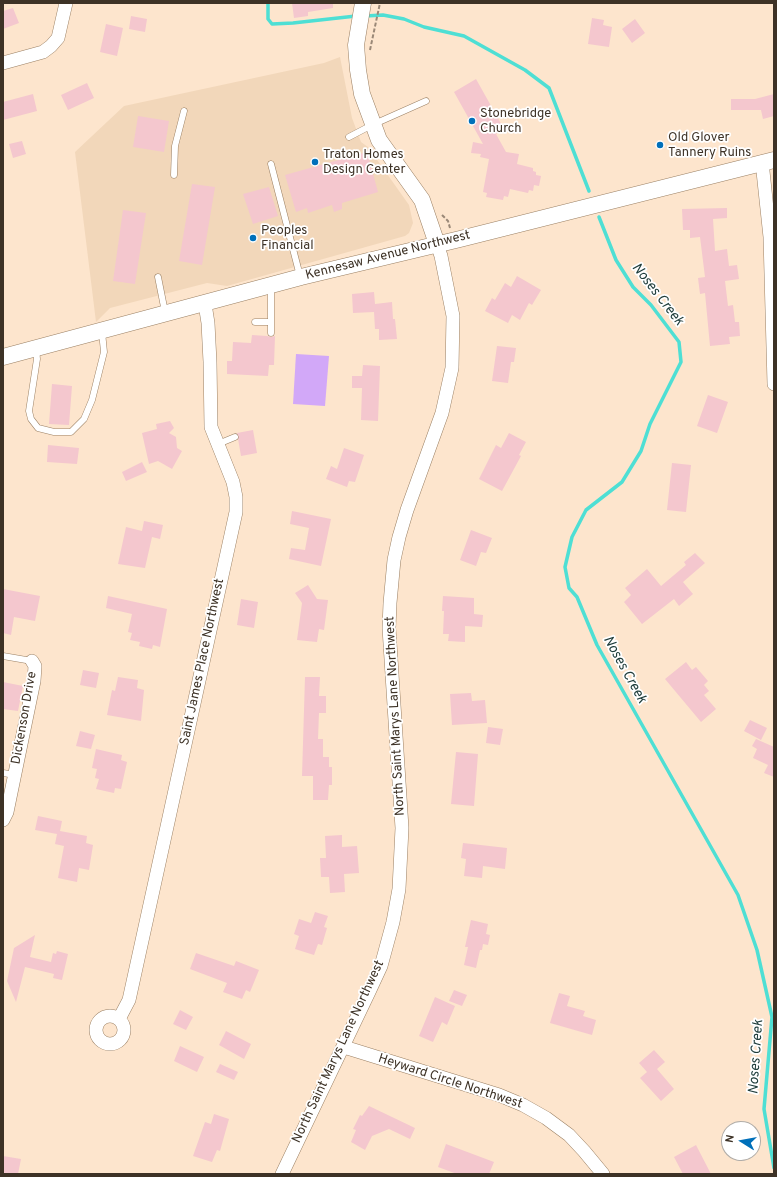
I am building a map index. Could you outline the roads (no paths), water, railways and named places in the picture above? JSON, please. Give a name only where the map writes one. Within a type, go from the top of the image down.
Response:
[{"type":"street","points":[[3,63],[43,52],[52,46],[58,38],[66,3]]},
{"type":"street","points":[[361,12],[356,45],[358,70],[362,94],[372,125],[379,140],[422,200],[444,242]]},
{"type":"street","points":[[768,161],[774,384]]},
{"type":"street","name":"Kennesaw Avenue Northwest","points":[[3,357],[301,277],[768,161]]},
{"type":"street","name":"North Saint Marys Lane Northwest","points":[[282,1174],[344,1047],[381,966],[393,922],[399,889],[402,828],[389,628],[390,602],[394,560],[401,531],[442,413],[452,368],[453,316],[441,256],[444,242]]},
{"type":"street","name":"Saint James Place Northwest","points":[[119,1019],[128,1000],[236,512],[236,497],[233,482],[211,427],[210,362],[208,323],[205,304]]},
{"type":"street","name":"Dickenson Drive","points":[[3,820],[8,812],[9,774],[35,673],[32,661]]},
{"type":"street","name":"Heyward Circle Northwest","points":[[344,1047],[499,1095],[523,1105],[546,1118],[569,1135],[603,1174]]},
{"type":"lane","points":[[349,137],[426,101]]},
{"type":"lane","points":[[174,175],[175,146],[184,111]]},
{"type":"lane","points":[[271,164],[301,277]]},
{"type":"lane","points":[[158,277],[165,314]]},
{"type":"lane","points":[[271,286],[271,332]]},
{"type":"lane","points":[[255,322],[271,322]]},
{"type":"lane","points":[[36,348],[37,359],[28,411],[38,428],[54,432],[71,432],[84,419],[92,400],[104,352],[102,330]]},
{"type":"lane","points":[[217,444],[235,437]]},
{"type":"lane","points":[[3,656],[32,661]]},
{"type":"waterway","name":"Noses Creek","points":[[268,3],[268,19],[272,24],[356,16]]},
{"type":"waterway","name":"Noses Creek","points":[[365,16],[383,15],[404,19],[424,27],[464,36],[525,70],[549,88],[589,191]]},
{"type":"waterway","name":"Noses Creek","points":[[599,217],[616,260],[633,287],[651,305],[679,342],[681,362],[650,424],[641,451],[622,482],[586,510],[572,537],[565,567],[569,588],[577,597],[597,645],[738,895],[757,950],[772,1017],[764,1109],[774,1168]]},
{"type":"place","name":"Stonebridge Church","points":[[472,121]]},
{"type":"place","name":"Old Glover Tannery Ruins","points":[[660,145]]},
{"type":"place","name":"Traton Homes Design Center","points":[[315,162]]},
{"type":"place","name":"Peoples Financial","points":[[253,238]]}]
